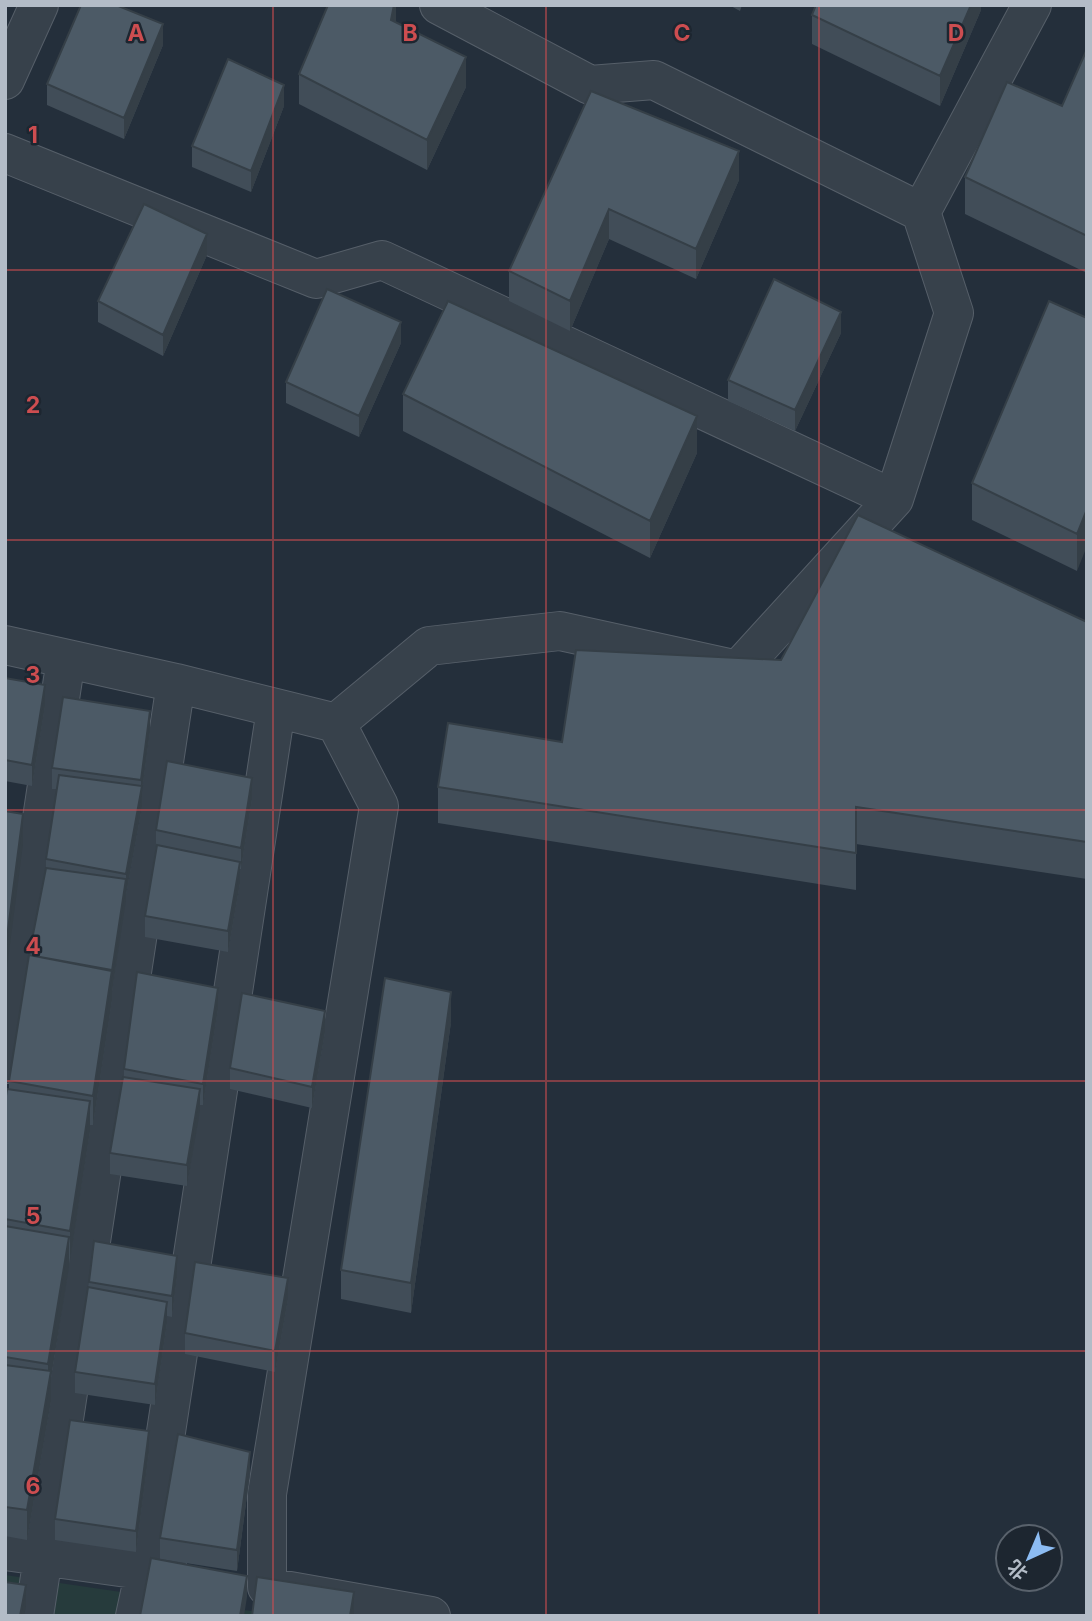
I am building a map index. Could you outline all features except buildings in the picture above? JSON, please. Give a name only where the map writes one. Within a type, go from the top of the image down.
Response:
[{"type":"street","points":[[5,80],[39,5]]},
{"type":"street","points":[[336,723],[429,646],[560,631],[737,670],[894,499],[954,313],[920,212],[654,80],[590,85],[439,5]]},
{"type":"street","points":[[920,212],[1024,8]]},
{"type":"street","points":[[5,153],[316,279],[382,260],[894,499]]},
{"type":"street","points":[[5,645],[336,723],[379,806],[253,1585],[431,1616]]},
{"type":"street","points":[[5,1064],[66,659]]},
{"type":"street","points":[[34,1616],[176,684]]},
{"type":"street","points":[[135,1616],[145,1570],[276,709]]},
{"type":"street","points":[[5,1551],[198,1578]]},
{"type":"green space","points":[[5,1575],[285,1616],[5,1616]]}]
